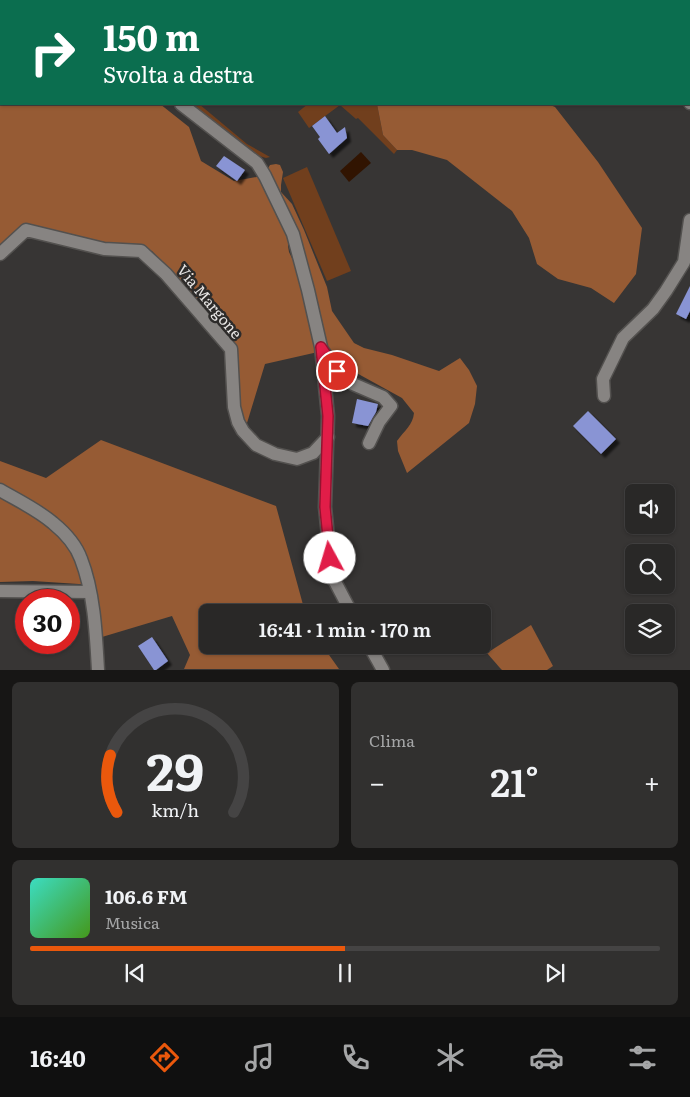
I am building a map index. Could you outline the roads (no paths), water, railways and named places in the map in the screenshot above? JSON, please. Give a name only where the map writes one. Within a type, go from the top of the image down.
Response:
[{"type":"street","points":[[181,105],[257,163],[293,234],[321,347],[328,416],[325,507],[332,576],[347,604]]},
{"type":"street","points":[[604,396],[603,379],[623,338],[653,309],[684,262],[690,220]]},
{"type":"street","name":"Via Margone","points":[[0,254],[26,230],[104,248],[141,251],[166,274],[231,349],[234,407],[238,422],[243,431],[256,445],[275,454],[297,459],[313,454],[328,437]]},
{"type":"street","points":[[321,347],[337,371],[353,384],[383,397],[391,406],[369,443]]},
{"type":"street","points":[[0,490],[51,521],[67,537],[81,557],[96,633],[98,670]]},
{"type":"street","points":[[0,591],[89,592]]},
{"type":"street","points":[[373,654],[383,670]]}]
